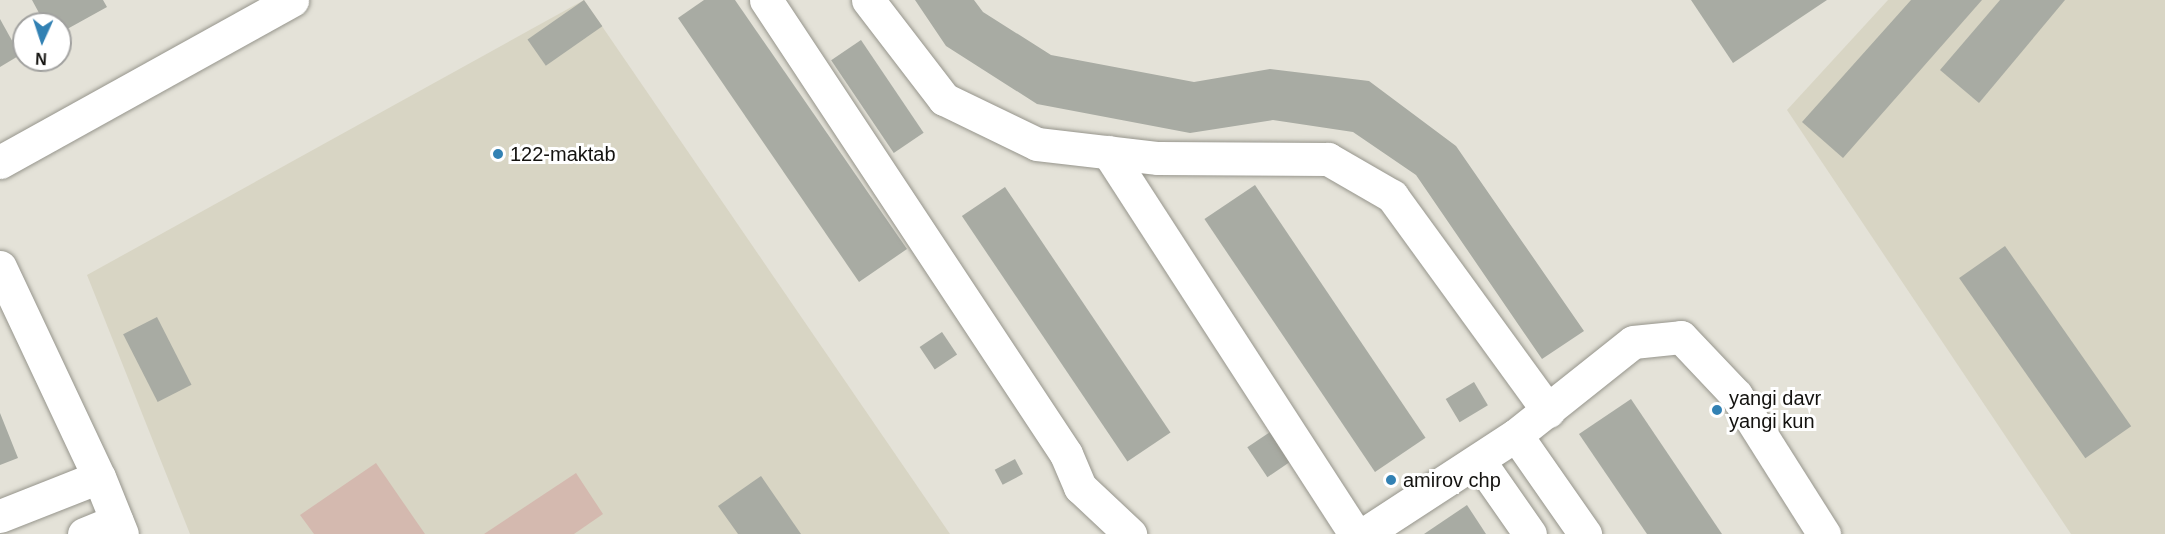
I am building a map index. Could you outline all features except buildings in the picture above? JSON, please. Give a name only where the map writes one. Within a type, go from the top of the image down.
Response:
[{"type":"street","points":[[0,162],[292,0]]},
{"type":"street","points":[[766,0],[1066,454],[1080,487],[1130,534]]},
{"type":"street","points":[[868,0],[944,99],[1036,144],[1108,152],[1240,161],[1328,159],[1392,196],[1548,411]]},
{"type":"street","points":[[1108,152],[1355,534]]},
{"type":"street","points":[[0,267],[99,477],[119,528],[84,534]]},
{"type":"street","points":[[1364,534],[1516,435],[1633,342],[1681,337],[1736,395],[1824,534]]},
{"type":"street","points":[[1516,435],[1586,534]]},
{"type":"street","points":[[1479,461],[1530,534]]},
{"type":"street","points":[[0,516],[99,477]]},
{"type":"shaded area","name":"122-maktab","points":[[584,0],[950,534],[190,534],[87,275]]},
{"type":"shaded area","points":[[1888,0],[2165,0],[2165,534],[2071,534],[1787,110]]},
{"type":"shaded area","points":[[376,463],[425,534],[314,534],[300,515]]},
{"type":"shaded area","points":[[576,473],[603,514],[574,534],[484,534]]},
{"type":"place","name":"122-maktab","points":[[498,154]]},
{"type":"place","name":"yangi davr yangi kun","points":[[1717,410]]},
{"type":"place","name":"amirov chp","points":[[1391,480]]}]
